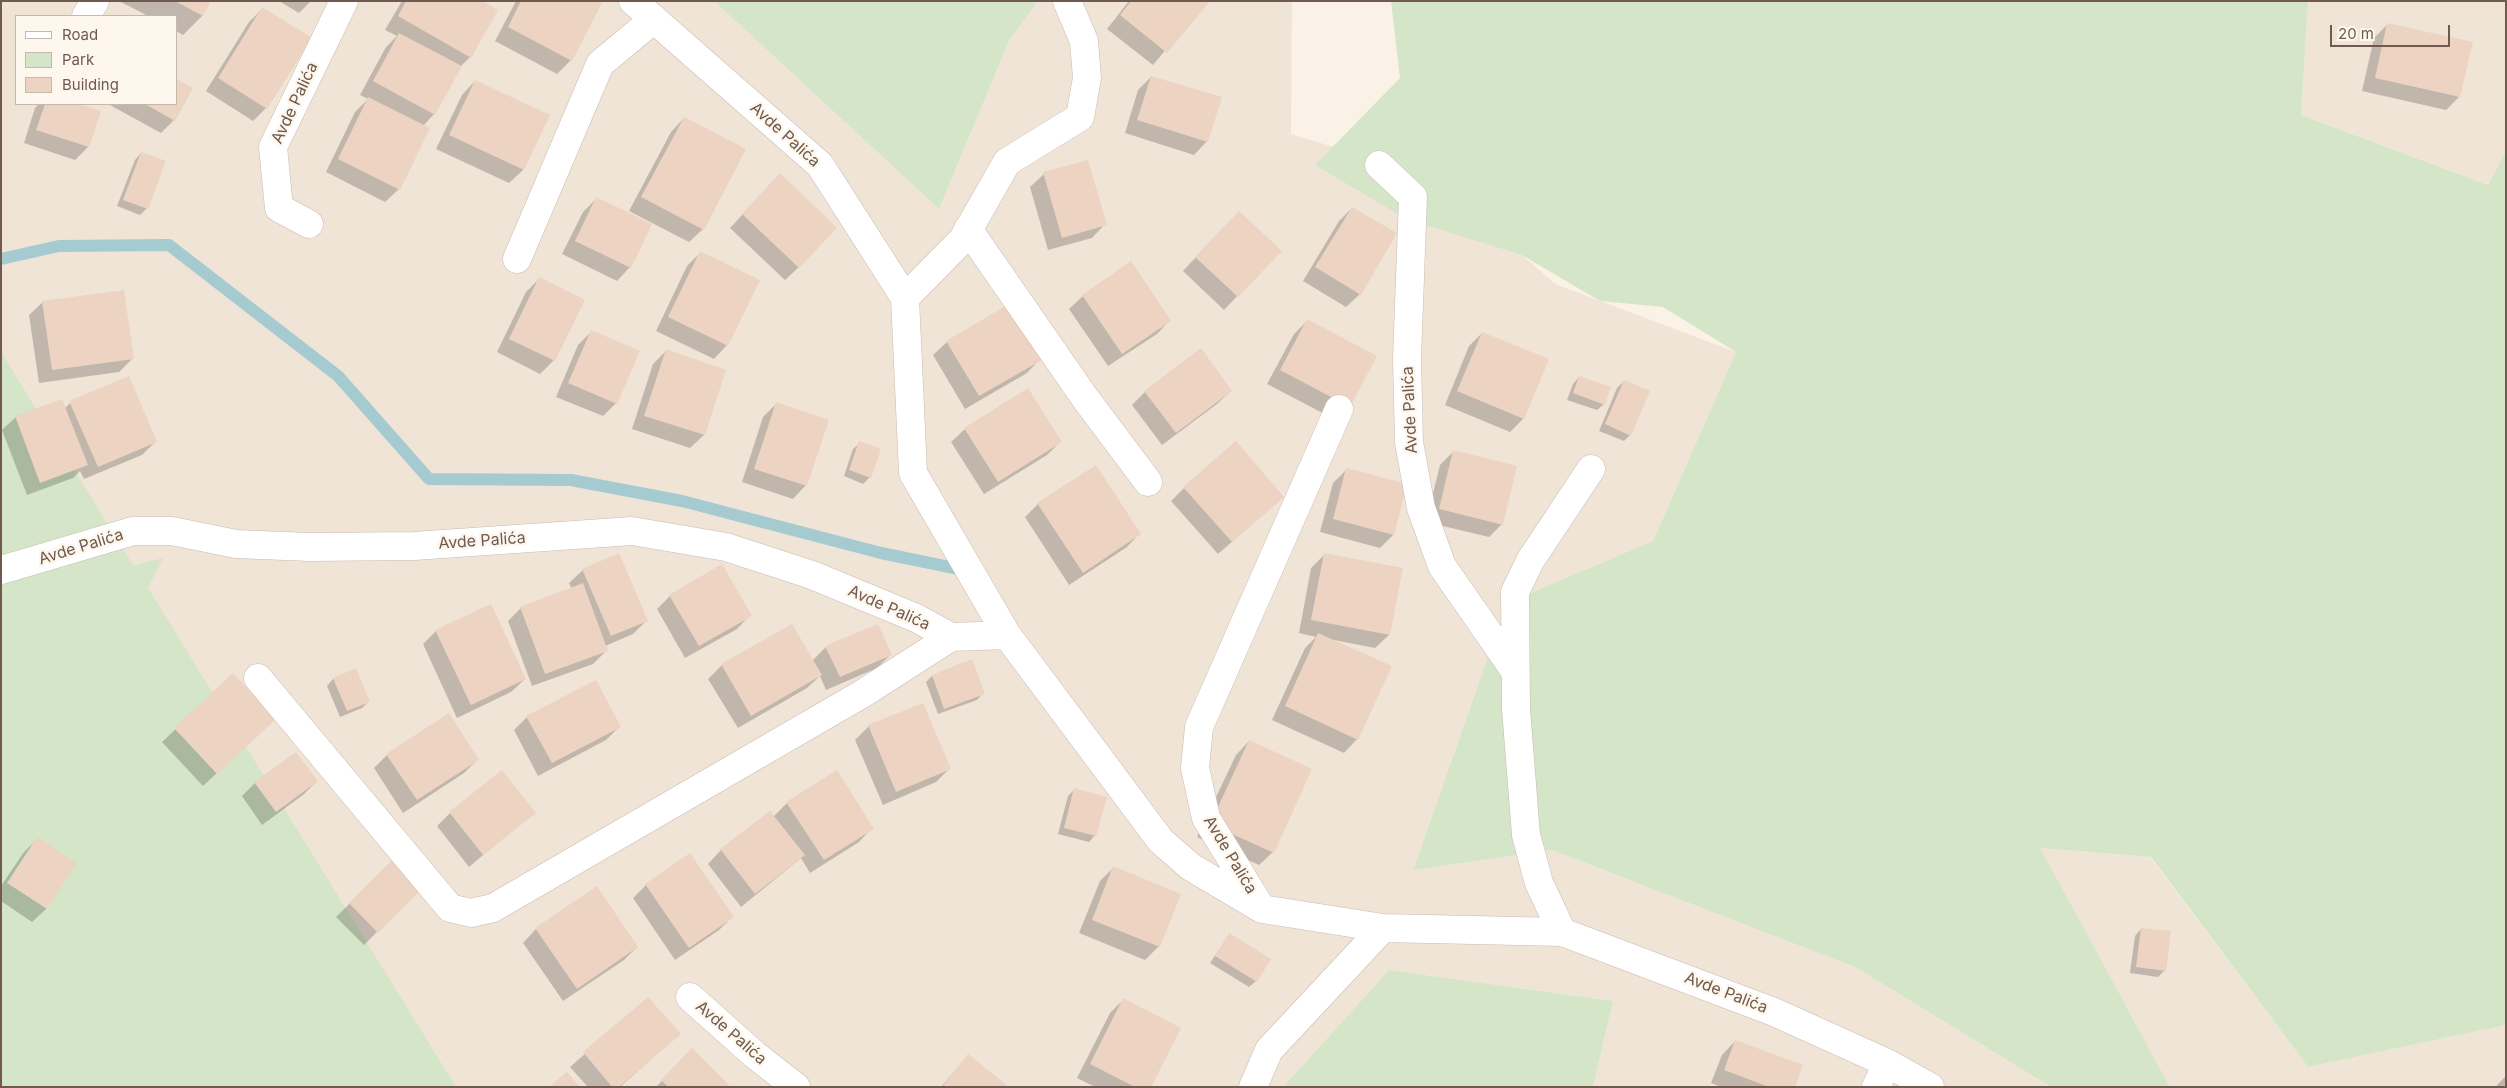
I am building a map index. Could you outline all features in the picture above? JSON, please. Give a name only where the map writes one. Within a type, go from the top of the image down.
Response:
[{"type":"street","points":[[87,15],[95,1]]},
{"type":"street","name":"Avde Palića","points":[[309,224],[279,208],[273,147],[344,1]]},
{"type":"street","name":"Avde Palića","points":[[633,1],[820,165],[905,298],[913,473],[1007,635],[1161,841],[1191,866],[1262,909],[1383,928],[1562,932],[1774,1012],[1887,1063],[1930,1087]]},
{"type":"street","points":[[905,298],[962,239],[1008,162],[1080,117],[1087,78],[1084,41],[1067,1]]},
{"type":"street","points":[[517,259],[600,64],[654,19]]},
{"type":"street","name":"Avde Palića","points":[[1379,165],[1413,197],[1407,358],[1408,433],[1421,508],[1442,566],[1515,672]]},
{"type":"street","points":[[968,229],[1085,398],[1148,482]]},
{"type":"street","name":"Avde Palića","points":[[1262,909],[1206,818],[1195,768],[1199,727],[1339,409]]},
{"type":"street","points":[[1562,932],[1539,883],[1526,835],[1516,709],[1515,592],[1530,561],[1591,469]]},
{"type":"street","name":"Avde Palića","points":[[1,570],[133,531],[172,531],[236,544],[310,547],[414,546],[632,531],[726,547],[804,572],[916,618],[951,637],[862,694],[493,908],[471,913],[450,908],[258,678]]},
{"type":"street","points":[[951,637],[1007,635]]},
{"type":"street","points":[[1253,1087],[1268,1050],[1383,928]]},
{"type":"street","name":"Avde Palića","points":[[690,997],[755,1055],[796,1087]]},
{"type":"street","points":[[1876,1087],[1887,1063]]},
{"type":"shaded area","points":[[1,1],[714,1],[939,209],[1009,41],[1038,1],[1292,1],[1291,134],[1435,178],[1555,284],[1736,352],[1653,541],[1507,603],[1413,870],[1552,850],[1857,968],[2051,1087],[1593,1087],[1613,1001],[1389,970],[1283,1087],[420,1087],[1,772],[162,559],[1,592]]},
{"type":"shaded area","points":[[2308,1],[2506,1],[2506,151],[2488,185],[2301,115]]},
{"type":"shaded area","points":[[2039,848],[2150,857],[2308,1067],[2506,1025],[2506,1087],[2170,1087]]},
{"type":"green space","points":[[714,1],[1038,1],[1009,41],[939,209]]},
{"type":"green space","points":[[1391,1],[2308,1],[2301,115],[2488,185],[2506,151],[2506,1025],[2308,1067],[2151,857],[2040,848],[2170,1087],[2051,1087],[1857,968],[1552,850],[1413,870],[1507,603],[1653,541],[1736,352],[1663,307],[1600,301],[1522,255],[1406,219],[1315,165],[1400,78]]},
{"type":"green space","points":[[1,352],[133,565],[163,558],[148,588],[456,1087],[1,1087]]},
{"type":"green space","points":[[1389,970],[1613,1001],[1593,1087],[1283,1087]]},
{"type":"building","points":[[175,1],[211,1],[203,16]]},
{"type":"building","points":[[406,1],[483,1],[498,10],[471,58],[398,16]]},
{"type":"building","points":[[521,1],[603,1],[572,61],[508,27]]},
{"type":"building","points":[[1131,1],[1210,1],[1167,53],[1120,15]]},
{"type":"building","points":[[262,7],[312,38],[267,109],[218,78]]},
{"type":"building","points":[[2387,23],[2473,42],[2460,97],[2375,78]]},
{"type":"building","points":[[399,33],[462,66],[435,115],[373,81]]},
{"type":"building","points":[[1151,76],[1222,97],[1208,142],[1137,120]]},
{"type":"building","points":[[178,80],[193,88],[175,121],[147,105],[178,105]]},
{"type":"building","points":[[475,80],[550,115],[524,170],[449,135]]},
{"type":"building","points":[[368,97],[430,128],[400,190],[338,159]]},
{"type":"building","points":[[45,105],[82,105],[101,111],[89,147],[36,130]]},
{"type":"building","points":[[684,117],[746,149],[704,230],[641,197]]},
{"type":"building","points":[[141,152],[166,161],[148,209],[123,200]]},
{"type":"building","points":[[1088,160],[1107,225],[1062,238],[1043,172]]},
{"type":"building","points":[[780,173],[837,228],[799,268],[742,214]]},
{"type":"building","points":[[596,197],[652,224],[631,268],[575,241]]},
{"type":"building","points":[[1352,207],[1397,233],[1361,295],[1315,267]]},
{"type":"building","points":[[1239,211],[1282,251],[1238,297],[1195,257]]},
{"type":"building","points":[[700,251],[760,280],[728,346],[668,317]]},
{"type":"building","points":[[1131,261],[1171,321],[1122,354],[1082,295]]},
{"type":"building","points":[[539,277],[585,300],[555,361],[509,339]]},
{"type":"building","points":[[124,290],[134,359],[52,370],[42,301]]},
{"type":"building","points":[[1009,304],[1042,360],[979,396],[946,341]]},
{"type":"building","points":[[1307,319],[1377,356],[1350,407],[1280,370]]},
{"type":"building","points":[[591,330],[640,351],[617,404],[568,383]]},
{"type":"building","points":[[1482,332],[1549,359],[1524,419],[1457,391]]},
{"type":"building","points":[[1201,348],[1232,391],[1176,433],[1144,391]]},
{"type":"building","points":[[666,349],[726,370],[705,435],[644,416]]},
{"type":"building","points":[[129,376],[157,442],[98,467],[69,401]]},
{"type":"building","points":[[1579,376],[1611,387],[1605,405],[1573,393]]},
{"type":"building","points":[[1624,380],[1650,391],[1631,436],[1605,424]]},
{"type":"building","points":[[1028,388],[1062,442],[998,482],[964,428]]},
{"type":"building","points":[[62,399],[88,465],[40,483],[15,416]]},
{"type":"building","points":[[776,402],[829,420],[807,486],[754,469]]},
{"type":"building","points":[[859,441],[881,449],[871,478],[849,470]]},
{"type":"building","points":[[1236,441],[1284,497],[1232,542],[1183,487]]},
{"type":"building","points":[[1453,450],[1517,466],[1503,525],[1439,509]]},
{"type":"building","points":[[1096,465],[1141,534],[1083,573],[1037,503]]},
{"type":"building","points":[[1346,468],[1407,484],[1394,535],[1333,519]]},
{"type":"building","points":[[619,553],[648,621],[611,636],[582,569]]},
{"type":"building","points":[[1324,553],[1403,568],[1390,635],[1311,620]]},
{"type":"building","points":[[722,564],[752,616],[699,646],[669,595]]},
{"type":"building","points":[[583,583],[608,651],[545,674],[520,607]]},
{"type":"building","points":[[491,604],[526,679],[471,705],[435,630]]},
{"type":"building","points":[[792,624],[822,675],[751,716],[721,664]]},
{"type":"building","points":[[878,624],[892,655],[840,677],[825,646]]},
{"type":"building","points":[[1318,633],[1392,666],[1358,740],[1285,706]]},
{"type":"building","points":[[972,659],[985,694],[944,709],[932,675]]},
{"type":"building","points":[[356,668],[370,702],[347,711],[333,678]]},
{"type":"building","points":[[233,673],[276,719],[217,774],[174,728]]},
{"type":"building","points":[[596,680],[621,727],[552,763],[526,716]]},
{"type":"building","points":[[923,703],[951,769],[896,792],[868,725]]},
{"type":"building","points":[[449,713],[479,760],[417,800],[386,754]]},
{"type":"building","points":[[1249,740],[1312,769],[1274,853],[1210,824]]},
{"type":"building","points":[[296,752],[318,781],[276,812],[254,782]]},
{"type":"building","points":[[502,770],[536,813],[483,855],[449,812]]},
{"type":"building","points":[[837,770],[874,829],[824,860],[786,802]]},
{"type":"building","points":[[1074,788],[1107,797],[1096,836],[1064,828]]},
{"type":"building","points":[[770,811],[805,855],[755,894],[720,849]]},
{"type":"building","points":[[37,837],[77,863],[47,909],[7,883]]},
{"type":"building","points":[[690,853],[734,917],[689,948],[645,884]]},
{"type":"building","points":[[393,859],[423,888],[378,933],[349,903]]},
{"type":"building","points":[[1113,866],[1181,894],[1160,947],[1092,920]]},
{"type":"building","points":[[597,886],[638,947],[577,989],[535,928]]},
{"type":"building","points":[[2141,928],[2171,931],[2166,971],[2136,967]]},
{"type":"building","points":[[1229,933],[1271,959],[1257,982],[1215,956]]},
{"type":"building","points":[[648,997],[681,1034],[619,1087],[612,1087],[583,1052]]},
{"type":"building","points":[[1123,998],[1181,1028],[1151,1087],[1135,1087],[1090,1064]]},
{"type":"building","points":[[1735,1040],[1803,1065],[1795,1087],[1769,1087],[1724,1070]]},
{"type":"building","points":[[692,1048],[731,1087],[668,1087],[661,1080]]},
{"type":"building","points":[[968,1054],[1009,1087],[942,1087]]},
{"type":"building","points":[[567,1072],[580,1087],[549,1087]]},
{"type":"waterway","points":[[1,259],[59,246],[169,245],[338,376],[429,479],[571,480],[682,501],[881,553],[959,569]]}]
